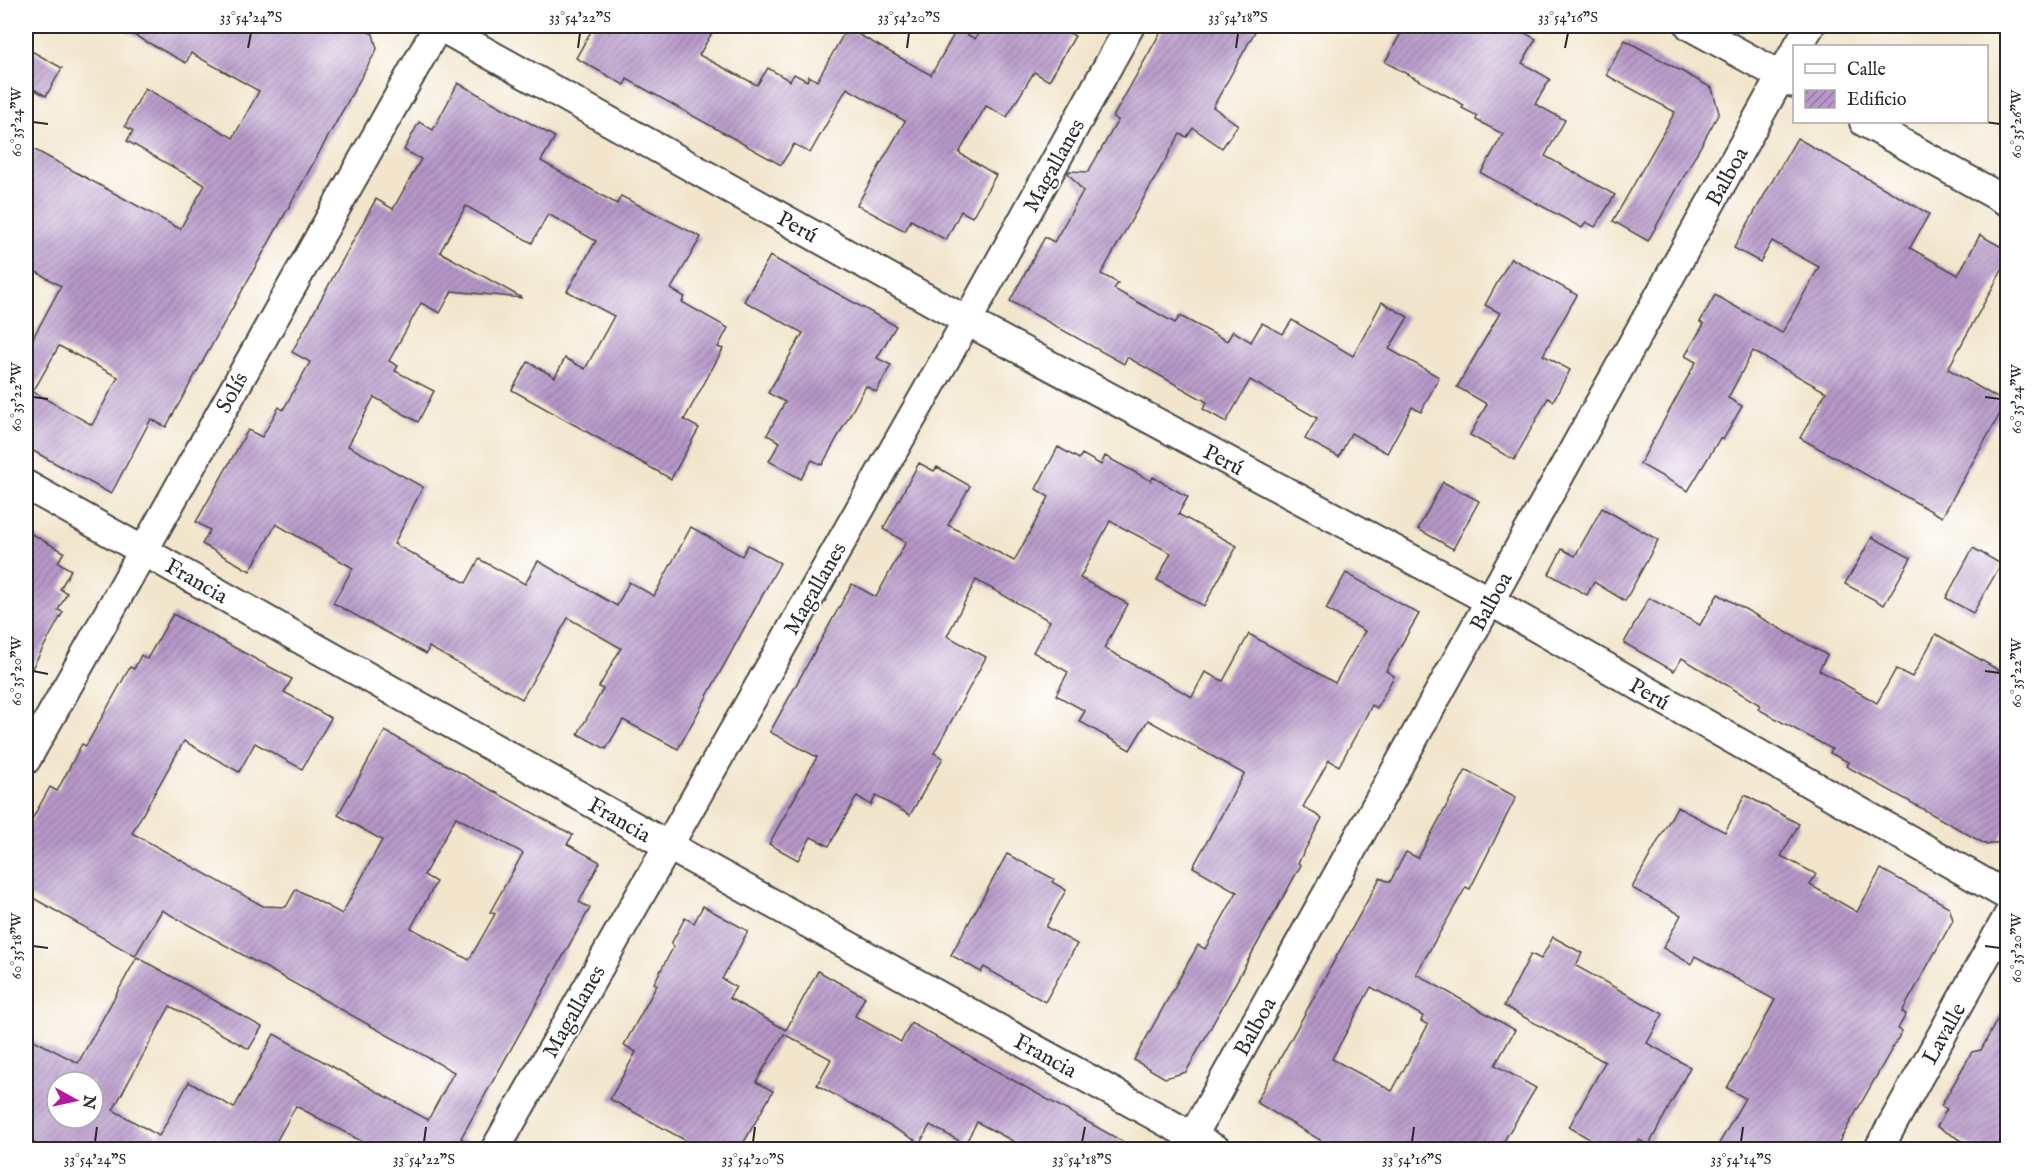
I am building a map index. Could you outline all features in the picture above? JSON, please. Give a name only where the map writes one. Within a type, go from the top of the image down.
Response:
[{"type":"street","name":"Perú","points":[[438,26],[967,321],[1490,602],[2007,896]]},
{"type":"street","name":"Solís","points":[[26,760],[438,26]]},
{"type":"street","name":"Magallanes","points":[[495,1149],[967,321],[1130,26]]},
{"type":"street","points":[[1690,26],[1790,70]]},
{"type":"street","points":[[1799,45],[1810,26]]},
{"type":"street","name":"Balboa","points":[[1189,1143],[1790,70]]},
{"type":"street","points":[[1866,123],[2007,202]]},
{"type":"street","name":"Francia","points":[[26,485],[667,845],[1189,1143],[1217,1149]]},
{"type":"street","name":"Lavalle","points":[[1878,1149],[2007,916]]},
{"type":"building","points":[[117,26],[357,26],[373,34],[377,49],[166,427],[151,419],[111,494],[26,447],[26,351],[61,286],[26,266],[26,145],[180,229],[205,185],[127,141],[133,131],[125,126],[145,88],[233,138],[259,91],[191,53],[186,63]],"holes":[[[59,346],[118,377],[92,425],[33,392]]]},
{"type":"building","points":[[594,26],[716,26],[699,55],[757,85],[768,68],[790,81],[794,74],[807,81],[809,76],[817,81],[847,28],[931,75],[957,29],[975,39],[982,26],[1057,26],[1075,36],[1049,81],[1034,72],[1007,117],[986,106],[959,153],[996,175],[972,217],[961,211],[946,240],[911,220],[905,231],[857,205],[905,121],[847,88],[810,153],[794,144],[781,165],[627,79],[624,85],[576,58]]},
{"type":"building","points":[[1164,26],[1258,26],[1213,107],[1238,125],[1222,148],[1193,128],[1187,137],[1180,134],[1101,274],[1118,283],[1114,289],[1175,323],[1180,316],[1227,341],[1233,331],[1251,342],[1262,323],[1283,334],[1292,320],[1353,356],[1382,302],[1408,317],[1389,349],[1439,377],[1421,412],[1412,407],[1387,453],[1351,433],[1339,457],[1305,439],[1317,418],[1250,380],[1226,422],[1203,409],[1207,402],[1127,357],[1124,364],[1010,301],[1045,237],[1054,242],[1083,191],[1068,173],[1069,171],[1088,172],[1118,120],[1113,117]]},
{"type":"building","points":[[1405,26],[1512,26],[1536,39],[1522,63],[1550,79],[1535,104],[1565,120],[1545,156],[1615,195],[1595,227],[1586,222],[1582,228],[1481,173],[1503,134],[1476,120],[1477,116],[1462,108],[1464,105],[1385,62]]},
{"type":"building","points":[[1625,40],[1712,88],[1719,113],[1648,241],[1613,221],[1675,112],[1606,75]]},
{"type":"building","points":[[26,48],[62,68],[46,96],[26,85]]},
{"type":"building","points":[[458,83],[555,137],[541,161],[617,204],[621,196],[701,237],[671,289],[685,297],[682,302],[728,328],[718,347],[723,349],[684,420],[699,428],[671,479],[512,390],[528,362],[555,377],[565,358],[585,369],[614,316],[567,291],[596,241],[548,214],[532,243],[466,206],[440,252],[522,298],[452,291],[440,313],[421,303],[389,361],[398,366],[395,371],[434,391],[418,422],[374,397],[348,446],[423,487],[394,544],[466,583],[479,559],[525,584],[538,561],[617,606],[629,582],[654,596],[691,527],[742,556],[748,545],[780,563],[678,749],[623,720],[606,749],[578,734],[603,689],[599,687],[621,648],[568,618],[522,699],[429,647],[426,654],[333,603],[353,568],[276,524],[250,571],[202,544],[210,530],[196,522],[248,430],[262,437],[279,407],[283,410],[310,362],[292,352],[376,199],[393,209],[421,159],[404,150],[419,122],[433,130]]},
{"type":"building","points":[[1797,138],[1929,214],[1910,248],[1958,275],[1980,235],[2007,250],[2007,261],[1948,369],[2006,403],[1942,517],[1800,438],[1826,392],[1753,351],[1728,398],[1742,406],[1723,440],[1720,438],[1688,491],[1640,464],[1696,362],[1685,356],[1704,324],[1700,322],[1715,295],[1782,333],[1819,267],[1772,241],[1760,262],[1734,248]]},
{"type":"building","points":[[770,256],[896,326],[877,358],[891,365],[876,392],[866,386],[822,465],[812,460],[801,479],[769,461],[780,442],[767,435],[785,402],[768,393],[803,333],[744,301]]},
{"type":"building","points":[[1511,258],[1577,295],[1543,355],[1570,370],[1553,401],[1548,398],[1514,460],[1470,435],[1487,404],[1457,387],[1500,313],[1485,305]]},
{"type":"building","points":[[1058,447],[1079,459],[1082,454],[1101,465],[1105,456],[1151,481],[1153,477],[1188,497],[1178,514],[1237,546],[1204,606],[1157,580],[1171,553],[1110,521],[1080,578],[1128,604],[1104,648],[1192,697],[1205,672],[1223,681],[1249,634],[1335,683],[1365,631],[1326,609],[1346,573],[1419,614],[1386,671],[1394,676],[1377,708],[1372,705],[1339,766],[1329,760],[1303,807],[1322,818],[1298,863],[1301,865],[1186,1072],[1165,1078],[1134,1060],[1198,945],[1205,949],[1237,892],[1193,867],[1244,774],[1148,720],[1130,750],[1079,721],[1085,711],[1056,695],[1068,672],[1033,652],[1050,621],[976,580],[947,636],[986,657],[934,753],[943,758],[910,815],[876,796],[871,805],[857,796],[829,846],[811,837],[798,860],[769,844],[817,757],[770,732],[852,584],[876,597],[906,542],[883,529],[919,463],[934,471],[937,467],[970,486],[948,525],[1014,561],[1049,497],[1036,489]]},
{"type":"building","points":[[1443,482],[1479,501],[1453,549],[1418,529]]},
{"type":"building","points":[[1602,508],[1658,540],[1625,601],[1594,582],[1587,595],[1549,574],[1562,549],[1575,556]]},
{"type":"building","points":[[26,531],[64,552],[58,562],[71,570],[60,589],[67,593],[58,610],[63,612],[26,679]]},
{"type":"building","points":[[1872,537],[1911,558],[1884,605],[1845,584]]},
{"type":"building","points":[[1973,548],[2001,564],[1973,613],[1946,598]]},
{"type":"building","points":[[1718,594],[1827,655],[1819,670],[1877,703],[1896,669],[1912,677],[1936,634],[2007,675],[2007,826],[1999,842],[1987,845],[1846,766],[1848,762],[1830,753],[1832,749],[1758,709],[1760,705],[1682,658],[1674,671],[1624,643],[1649,598],[1700,625]]},
{"type":"building","points":[[173,614],[292,679],[284,692],[331,718],[302,769],[255,743],[239,772],[184,741],[132,833],[263,906],[286,907],[296,889],[342,914],[382,840],[338,815],[385,731],[573,835],[567,844],[600,862],[579,902],[590,908],[461,1138],[479,1149],[376,1149],[296,1106],[272,1149],[45,1149],[26,1139],[26,1036],[78,1063],[137,957],[262,1027],[249,1049],[170,1006],[113,1110],[159,1136],[189,1082],[234,1108],[274,1034],[428,1120],[454,1072],[162,910],[135,956],[26,894],[26,830],[50,787],[57,791],[82,744],[86,746],[130,667],[134,669],[141,655],[147,659]],"holes":[[[456,817],[523,853],[490,912],[495,914],[469,960],[411,928],[436,882],[424,875]]]},
{"type":"building","points":[[1466,770],[1516,797],[1470,889],[1466,887],[1416,974],[1515,1030],[1495,1065],[1536,1088],[1499,1149],[1335,1149],[1256,1102],[1380,878],[1390,882],[1406,852],[1418,858]],"holes":[[[1371,987],[1423,1016],[1421,1021],[1428,1025],[1392,1091],[1332,1059]]]},
{"type":"building","points":[[1745,795],[1799,824],[1781,856],[1816,874],[1810,885],[1857,912],[1881,869],[1949,907],[1953,920],[1902,1012],[1906,1014],[1898,1029],[1902,1031],[1835,1149],[1716,1149],[1745,1098],[1727,1088],[1775,1000],[1695,956],[1691,964],[1663,948],[1681,915],[1632,888],[1677,807],[1725,832]]},
{"type":"building","points":[[1007,854],[1054,879],[1052,882],[1066,890],[1046,927],[1077,944],[1045,1002],[984,967],[981,972],[951,955]]},
{"type":"building","points":[[703,906],[748,931],[722,979],[736,987],[729,998],[786,1030],[818,971],[865,997],[855,1016],[901,1042],[911,1023],[1136,1149],[1028,1149],[977,1122],[965,1144],[930,1125],[920,1143],[817,1085],[831,1059],[784,1034],[756,1082],[773,1091],[740,1149],[701,1149],[610,1099],[636,1052],[624,1045],[657,985],[654,983],[674,946],[671,944],[685,918],[694,923]]},
{"type":"building","points":[[1553,937],[1582,953],[1576,966],[1663,1014],[1647,1043],[1690,1067],[1649,1145],[1639,1140],[1633,1149],[1588,1149],[1593,1141],[1569,1127],[1605,1062],[1504,1006],[1531,954],[1541,959]]},
{"type":"building","points":[[2007,1001],[2007,1149],[1977,1149],[1937,1127],[1947,1109],[1941,1106],[1972,1052],[1981,1050]]}]
